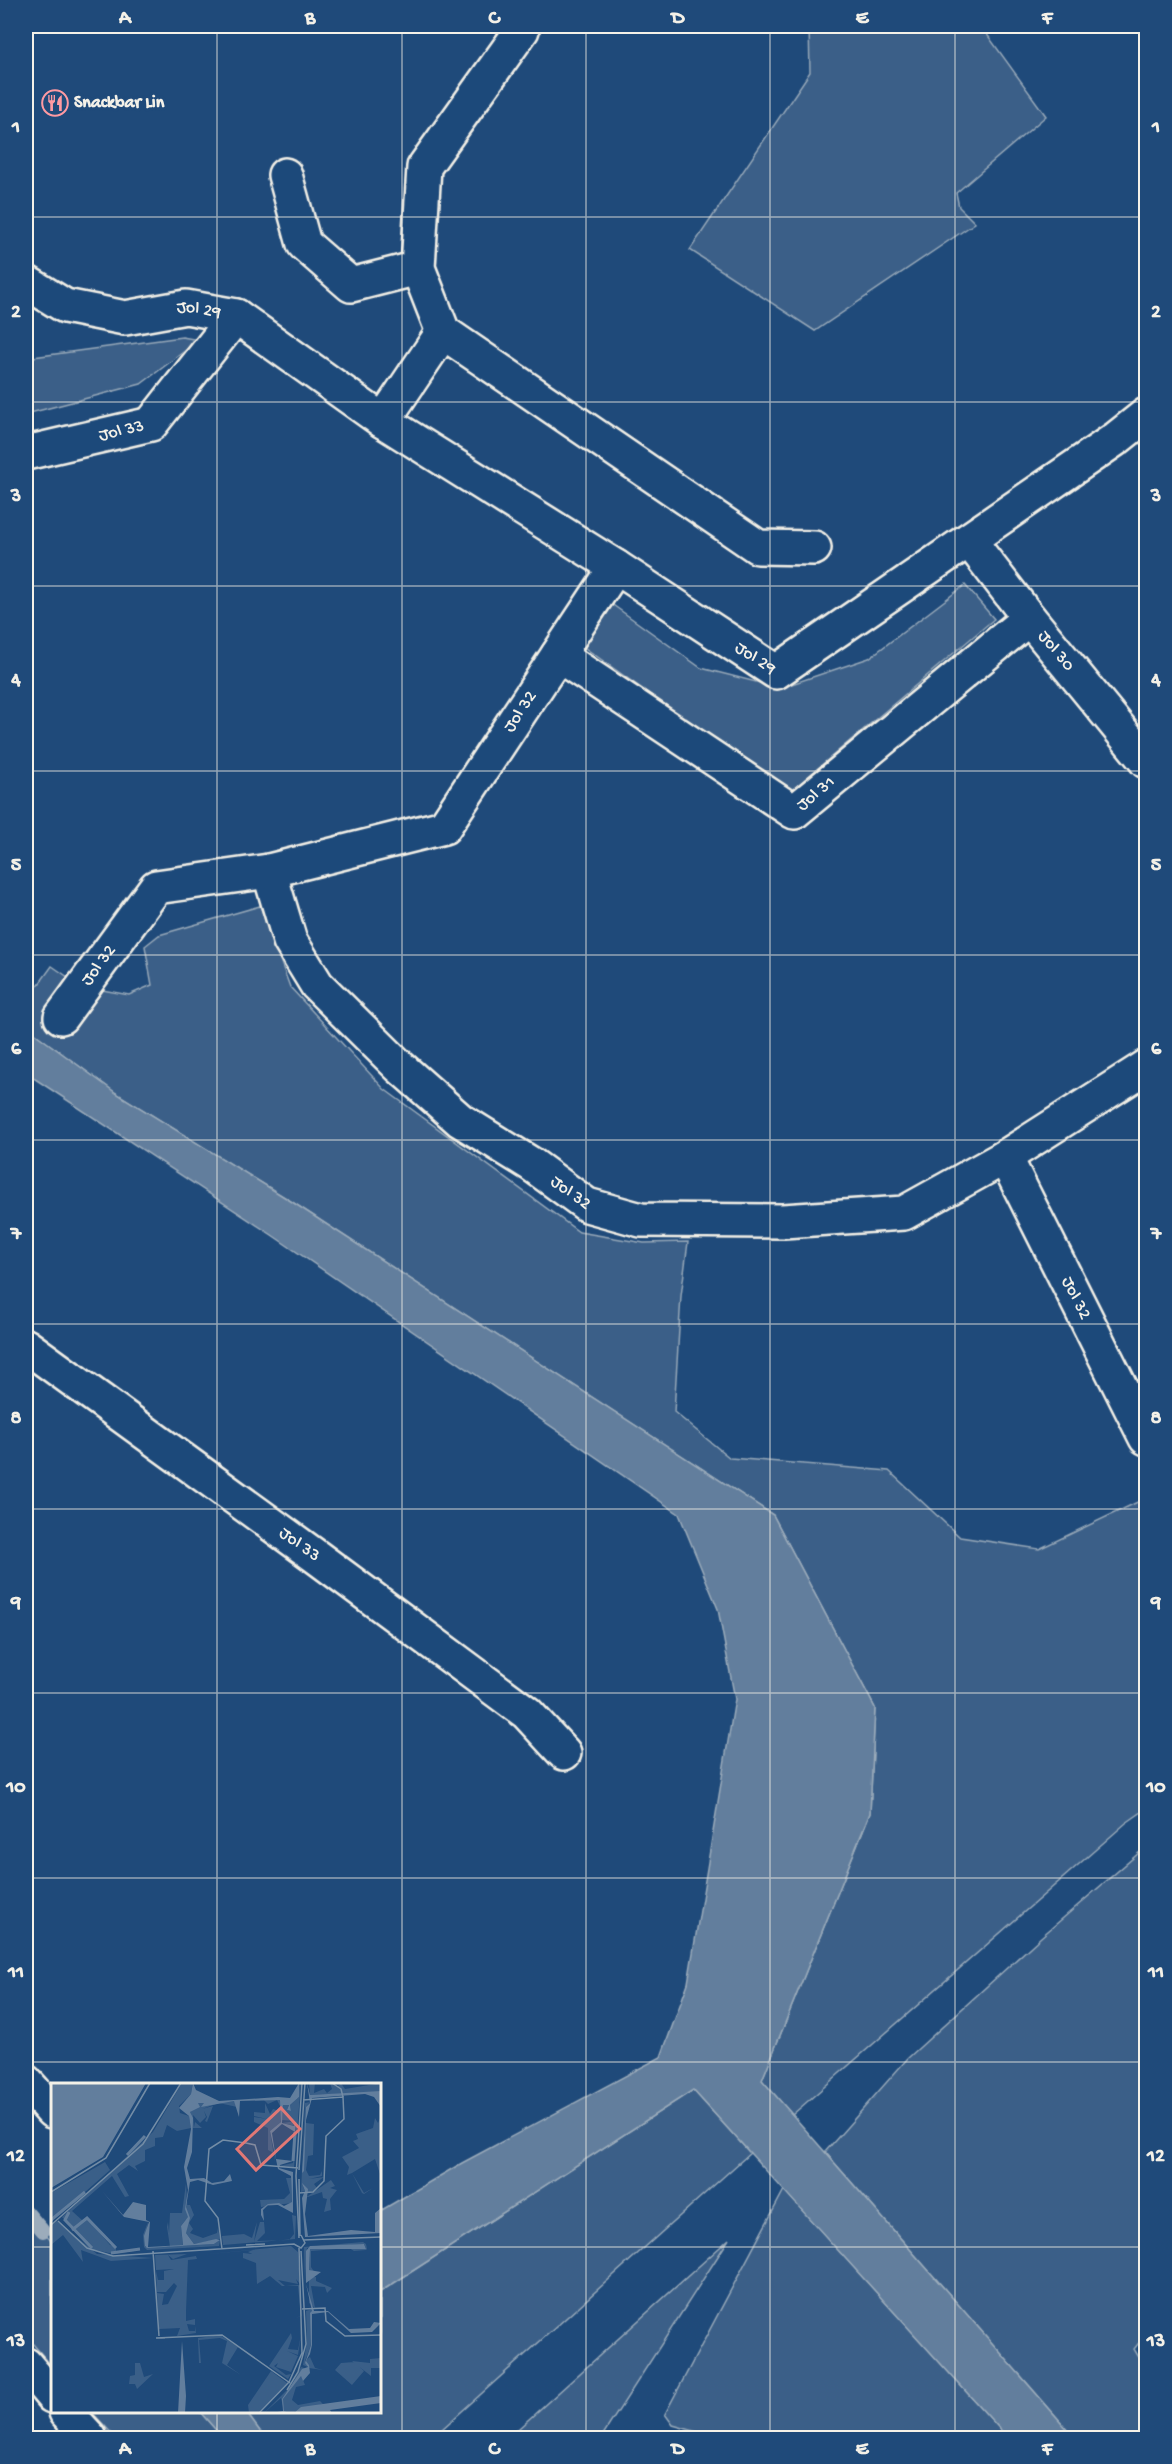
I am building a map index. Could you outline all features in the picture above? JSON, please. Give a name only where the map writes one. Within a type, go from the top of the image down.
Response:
[{"type":"street","points":[[522,30],[424,167],[418,268],[443,332],[758,548],[814,548]]},
{"type":"street","points":[[285,174],[304,244],[351,285],[418,268]]},
{"type":"street","name":"Jol 29","points":[[26,282],[65,306],[125,318],[186,307],[236,316],[383,421],[616,567],[777,672],[1117,438],[1146,415]]},
{"type":"street","name":"Jol 33","points":[[26,453],[151,424],[236,316]]},
{"type":"street","points":[[383,421],[443,332]]},
{"type":"street","name":"Jol 30","points":[[969,540],[1029,618],[1146,761]]},
{"type":"street","name":"Jol 32","points":[[61,1017],[156,887],[269,872],[444,827],[616,567]]},
{"type":"street","name":"Jol 31","points":[[558,655],[794,812],[1029,618]]},
{"type":"street","name":"Jol 32","points":[[269,872],[290,941],[317,985],[400,1066],[460,1120],[531,1164],[587,1205],[641,1220],[783,1221],[904,1213],[1005,1157],[1146,1066]]},
{"type":"street","name":"Jol 32","points":[[1005,1157],[1146,1438]]},
{"type":"street","name":"Jol 33","points":[[26,1346],[527,1713],[564,1753]]},
{"type":"street","points":[[26,2082],[51,2110]]},
{"type":"street","points":[[26,2366],[51,2395]]},
{"type":"street","points":[[67,2413],[90,2439]]},
{"type":"shaded area","points":[[809,26],[981,26],[1046,116],[956,193],[959,207],[975,223],[815,331],[690,250],[810,72]]},
{"type":"shaded area","points":[[182,337],[199,340],[141,384],[26,414],[26,358]]},
{"type":"shaded area","points":[[965,585],[994,619],[792,790],[714,740],[581,645],[610,603],[701,668],[780,688],[869,658]]},
{"type":"shaded area","points":[[260,906],[290,987],[384,1089],[579,1232],[644,1243],[688,1242],[681,1296],[674,1412],[730,1458],[889,1471],[960,1537],[1039,1549],[1146,1498],[1146,1809],[1126,1823],[792,2115],[762,2080],[870,1813],[875,1708],[773,1515],[286,1198],[116,1093],[26,1027],[26,997],[29,998],[52,966],[81,986],[129,995],[152,985],[145,946],[159,935]]},
{"type":"shaded area","points":[[26,1027],[116,1093],[286,1198],[773,1515],[875,1708],[870,1813],[762,2080],[1075,2438],[1008,2438],[693,2090],[381,2291],[381,2210],[462,2163],[661,2057],[688,1983],[735,1699],[718,1609],[679,1514],[272,1235],[26,1073]]},
{"type":"shaded area","points":[[1146,1847],[1146,2334],[1134,2349],[1146,2369],[1146,2438],[1075,2438],[825,2152],[908,2058],[1041,1937]]},
{"type":"shaded area","points":[[693,2090],[750,2153],[432,2438],[265,2438],[249,2413],[381,2413],[381,2291]]},
{"type":"shaded area","points":[[784,2190],[1008,2438],[719,2438],[673,2425],[665,2414]]},
{"type":"shaded area","points":[[26,2211],[51,2240],[51,2365],[26,2336]]},
{"type":"shaded area","points":[[729,2239],[601,2438],[508,2438]]},
{"type":"shaded area","points":[[93,2413],[201,2413],[223,2438],[116,2438]]},
{"type":"shaded area","points":[[201,2413],[249,2413],[265,2438],[223,2438]]},
{"type":"waterway","points":[[26,2211],[43,2231]]},
{"type":"place","name":"Snackbar Lin","points":[[55,103]]}]
